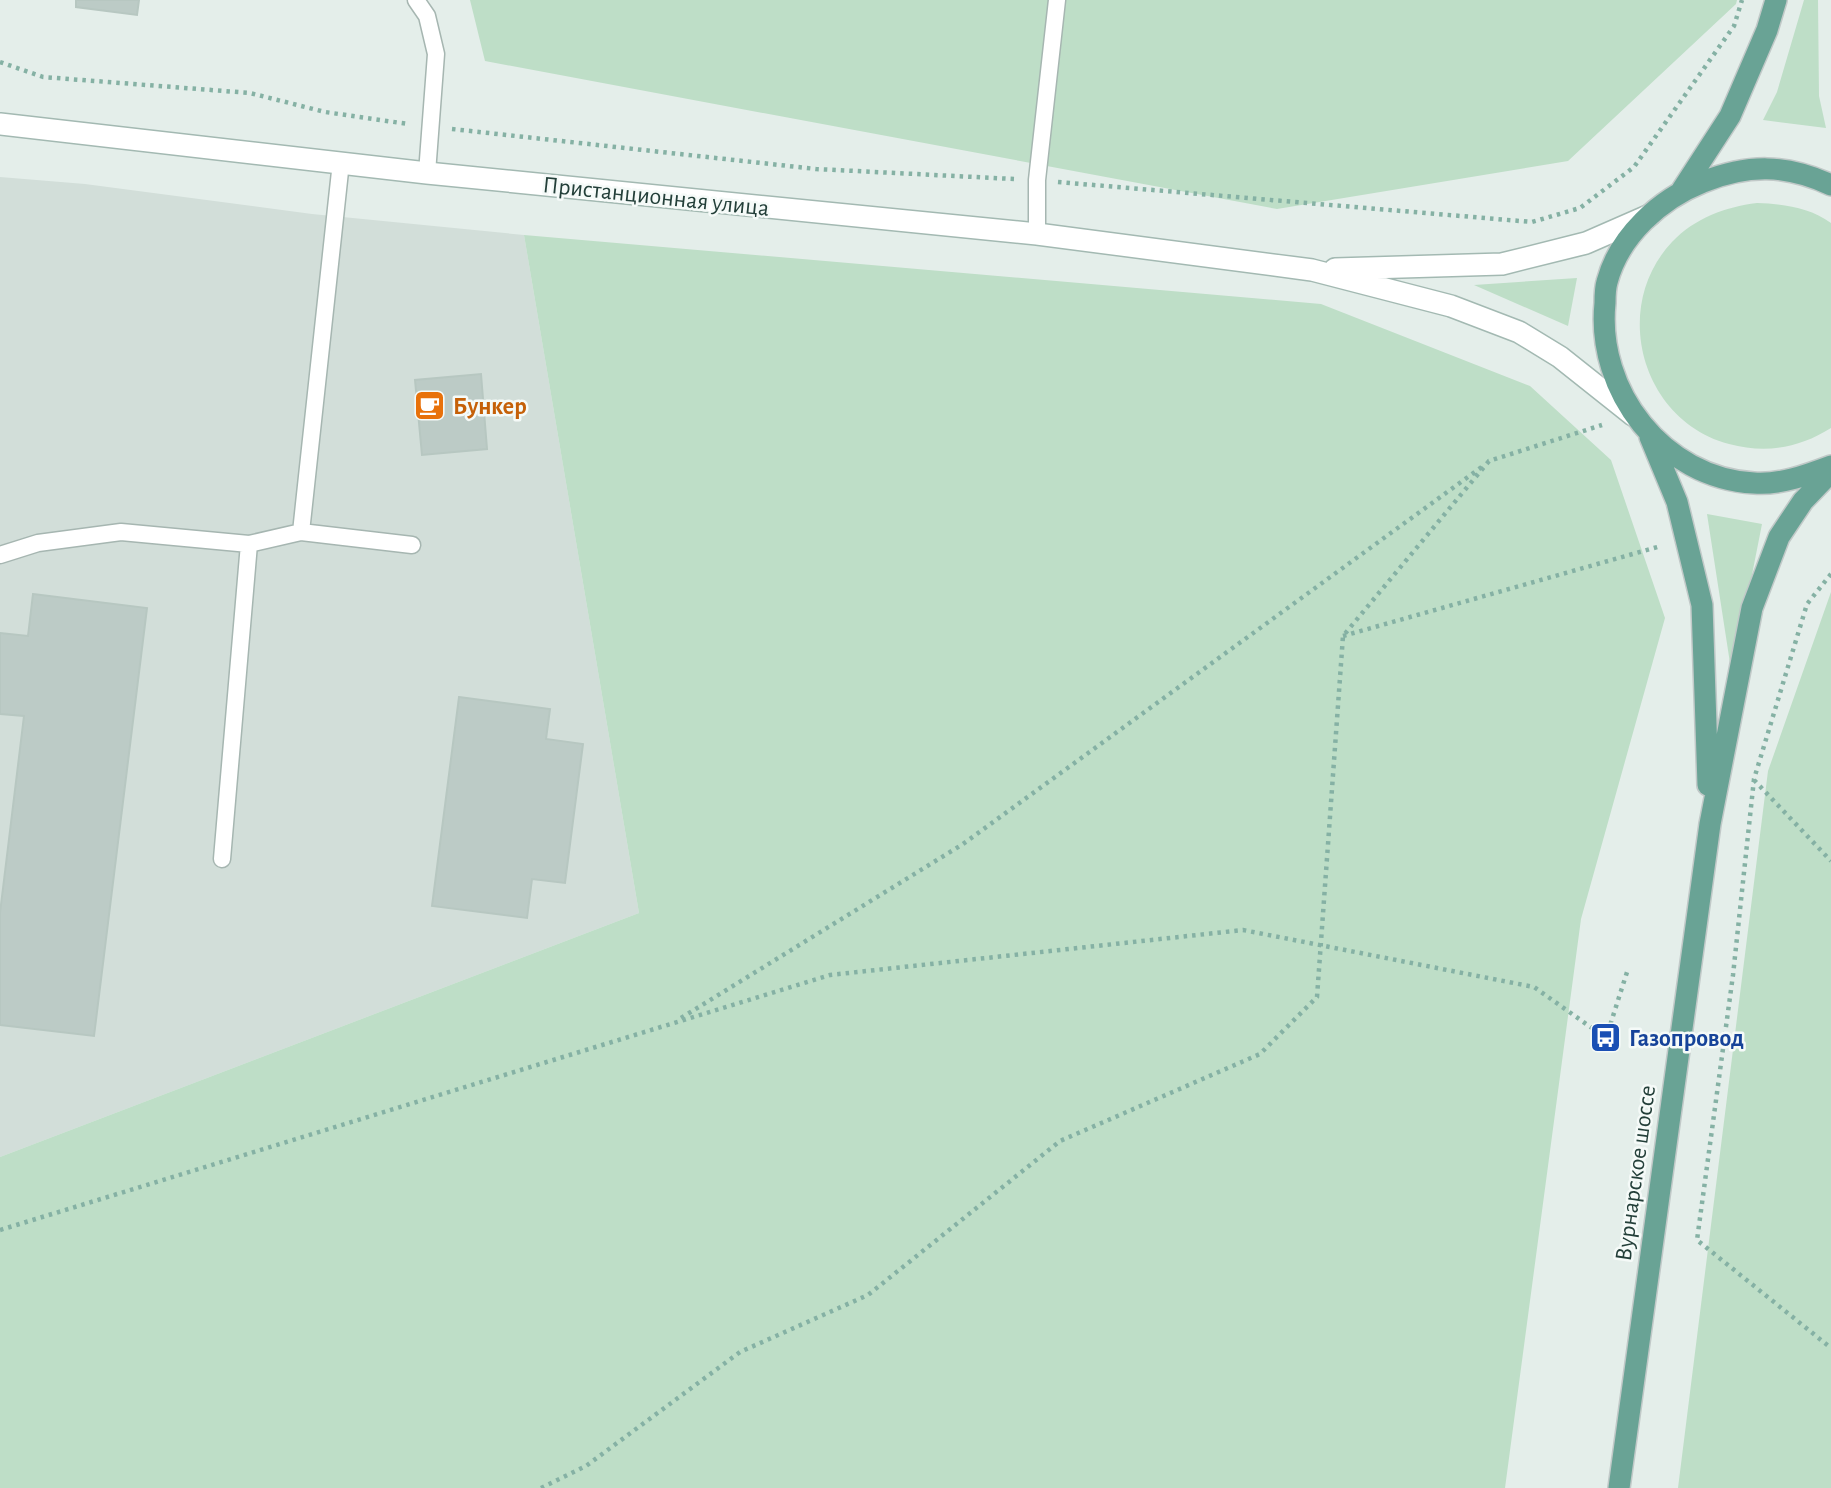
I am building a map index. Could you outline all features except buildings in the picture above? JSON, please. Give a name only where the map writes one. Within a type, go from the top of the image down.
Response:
[{"type":"main road","points":[[1682,190],[1730,116],[1767,30],[1776,0]]},
{"type":"main road","points":[[1831,185],[1809,175],[1769,168],[1730,172],[1682,190],[1650,215],[1622,247],[1607,282],[1602,328],[1612,374],[1633,415],[1647,432],[1680,460],[1713,475],[1754,483],[1797,478],[1831,466]]},
{"type":"main road","name":"Вурнарское шоссе","points":[[1647,432],[1677,502],[1702,605],[1710,824]]},
{"type":"main road","name":"Вурнарское шоссе","points":[[1619,1488],[1710,824],[1752,608],[1779,537],[1803,501],[1831,472]]},
{"type":"street","name":"Пристанционная улица","points":[[0,124],[428,173],[1037,234],[1312,270],[1451,306],[1520,332],[1560,357],[1633,415]]},
{"type":"street","name":"Пристанционная улица","points":[[1312,270],[1502,264],[1586,243],[1650,215]]},
{"type":"lane","points":[[416,0],[427,16],[436,54],[428,173]]},
{"type":"lane","points":[[1037,234],[1037,180],[1057,0]]},
{"type":"lane","points":[[301,532],[341,162]]},
{"type":"lane","points":[[0,555],[38,543],[121,532],[249,544],[301,532],[412,545]]},
{"type":"lane","points":[[222,859],[249,544]]},
{"type":"path","points":[[0,62],[43,77],[250,93],[325,112],[431,127],[816,169],[1037,180],[1532,222],[1580,208],[1634,167],[1734,26],[1742,0]]},
{"type":"path","points":[[675,1021],[963,844],[1489,461],[1633,415]]},
{"type":"path","points":[[541,1488],[586,1466],[740,1352],[868,1295],[1060,1141],[1260,1054],[1317,997],[1343,636],[1489,461]]},
{"type":"path","points":[[1343,636],[1686,540]]},
{"type":"path","points":[[1831,574],[1807,604],[1754,779],[1733,975],[1697,1240],[1831,1348]]},
{"type":"path","points":[[1754,779],[1831,861]]},
{"type":"path","points":[[0,1230],[830,975],[1243,930],[1534,987],[1606,1038],[1628,969]]},
{"type":"shaded area","points":[[0,177],[85,184],[312,214],[524,235],[639,913],[0,1157]]},
{"type":"green space","points":[[470,0],[1737,0],[1736,4],[1568,161],[1277,209],[485,61]]},
{"type":"green space","points":[[1804,0],[1818,0],[1819,96],[1826,128],[1763,120],[1777,92]]},
{"type":"green space","points":[[1757,203],[1796,207],[1831,223],[1831,428],[1807,440],[1769,449],[1729,444],[1699,431],[1675,412],[1656,387],[1645,359],[1640,329],[1643,298],[1653,269],[1672,242],[1690,226],[1711,215],[1733,207]]},
{"type":"green space","points":[[524,235],[1321,304],[1530,386],[1611,460],[1665,618],[1581,919],[1505,1488],[0,1488],[0,1157],[639,913]]},
{"type":"green space","points":[[1577,278],[1568,326],[1474,285]]},
{"type":"green space","points":[[1707,514],[1762,524],[1732,676]]},
{"type":"green space","points":[[1831,592],[1831,1488],[1678,1488],[1768,771]]},
{"type":"place","name":"Бункер","points":[[430,406]]},
{"type":"place","name":"Газопровод","points":[[1606,1038]]}]
